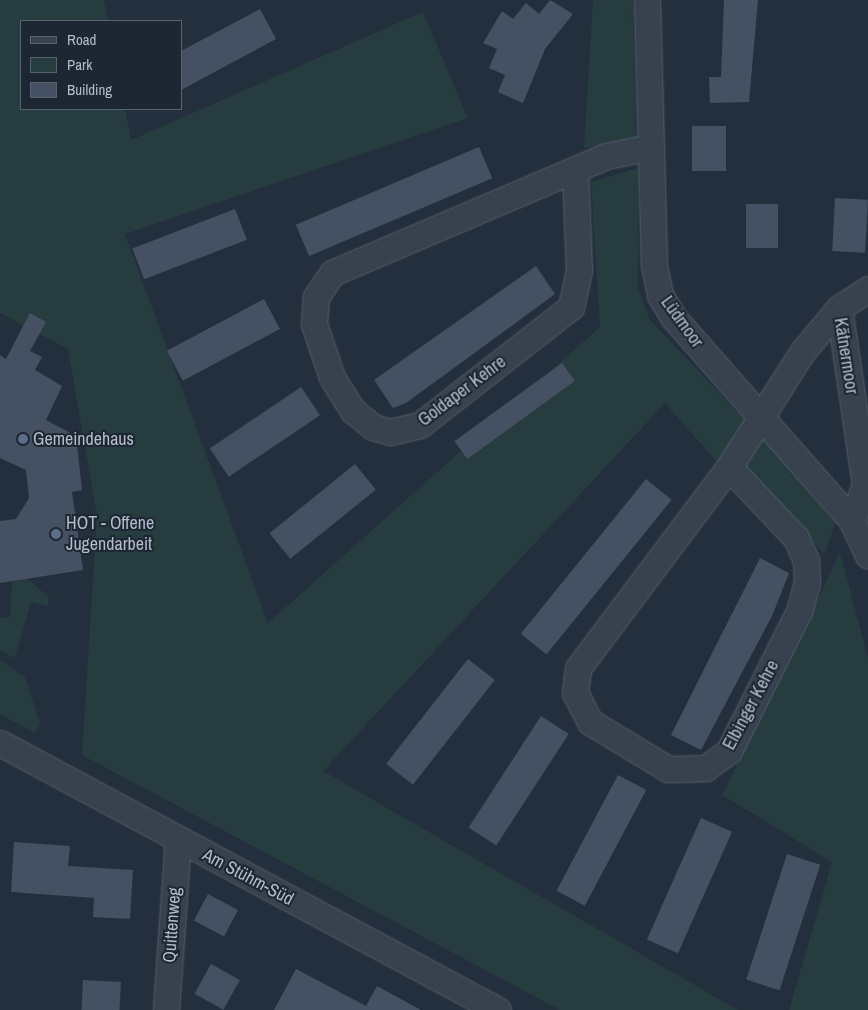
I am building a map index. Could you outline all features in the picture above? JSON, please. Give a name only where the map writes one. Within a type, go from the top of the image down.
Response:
[{"type":"street","name":"Lüdmoor","points":[[647,0],[654,266],[660,294],[673,317],[852,521],[868,556]]},
{"type":"street","name":"Goldaper Kehre","points":[[576,170],[579,270],[571,307],[420,425],[390,432],[373,427],[352,411],[332,377],[314,324],[316,297],[325,280],[341,267],[606,156],[650,147]]},
{"type":"street","name":"Kätnermoor","points":[[761,418],[804,351],[839,308],[868,289]]},
{"type":"street","name":"Kätnermoor","points":[[839,308],[865,485],[852,521]]},
{"type":"street","name":"Elbinger Kehre","points":[[729,467],[796,538],[806,560],[808,582],[799,611],[729,751],[706,768],[668,769],[590,722],[578,702],[575,677],[586,652],[729,467],[761,418]]},
{"type":"street","name":"Am Stühm-Süd","points":[[0,743],[498,1010]]},
{"type":"street","name":"Quittenweg","points":[[166,1010],[178,840]]},
{"type":"green space","points":[[0,0],[104,0],[108,20],[20,20],[20,110],[125,110],[131,140],[423,12],[468,118],[125,234],[268,623],[600,327],[591,182],[638,168],[638,288],[650,320],[749,424],[717,462],[665,403],[323,771],[738,1010],[560,1010],[82,755],[97,516],[68,349],[0,313]]},
{"type":"green space","points":[[593,0],[633,0],[636,142],[584,148]]},
{"type":"green space","points":[[763,437],[835,523],[825,554],[738,465]]},
{"type":"green space","points":[[840,553],[868,657],[868,1010],[789,1010],[832,862],[722,795]]},
{"type":"green space","points":[[19,572],[49,597],[48,606],[31,602],[15,658],[0,650],[0,618],[10,617],[12,581],[19,581]]},
{"type":"green space","points":[[0,660],[25,677],[40,723],[35,733],[0,714]]},
{"type":"building","points":[[550,0],[573,14],[545,49],[523,103],[498,92],[505,75],[489,68],[497,49],[483,43],[502,11],[513,19],[526,3],[539,14]]},
{"type":"building","points":[[724,0],[758,0],[749,102],[710,103],[709,77],[721,77]]},
{"type":"building","points":[[260,9],[276,39],[182,89],[182,50]]},
{"type":"building","points":[[692,126],[726,126],[726,171],[692,171]]},
{"type":"building","points":[[479,147],[492,178],[309,256],[296,225]]},
{"type":"building","points":[[835,198],[868,200],[865,253],[832,251]]},
{"type":"building","points":[[746,204],[778,204],[778,248],[746,248]]},
{"type":"building","points":[[235,209],[247,240],[144,279],[132,248]]},
{"type":"building","points":[[536,266],[555,294],[406,403],[393,408],[374,380]]},
{"type":"building","points":[[264,299],[280,329],[183,381],[167,351]]},
{"type":"building","points":[[30,313],[46,322],[30,351],[42,357],[35,370],[62,386],[46,420],[76,436],[82,490],[72,492],[83,570],[0,583],[0,521],[16,519],[29,498],[26,470],[0,458],[0,355],[6,359]]},
{"type":"building","points":[[562,363],[575,381],[467,459],[454,441]]},
{"type":"building","points":[[301,387],[320,415],[229,477],[210,449]]},
{"type":"building","points":[[355,464],[376,490],[290,559],[270,533]]},
{"type":"building","points":[[646,479],[672,500],[546,654],[521,634]]},
{"type":"building","points":[[760,558],[789,573],[772,616],[701,750],[671,735]]},
{"type":"building","points":[[468,659],[495,680],[413,785],[386,764]]},
{"type":"building","points":[[541,716],[569,734],[496,846],[469,828]]},
{"type":"building","points":[[618,775],[646,790],[585,906],[556,891]]},
{"type":"building","points":[[701,818],[732,832],[678,953],[647,940]]},
{"type":"building","points":[[14,842],[70,846],[68,866],[133,870],[130,919],[93,917],[94,898],[11,892]]},
{"type":"building","points":[[787,854],[820,865],[779,990],[746,980]]},
{"type":"building","points":[[208,894],[238,910],[224,936],[194,920]]},
{"type":"building","points":[[211,964],[240,980],[223,1010],[195,994]]},
{"type":"building","points":[[296,969],[366,1006],[377,986],[421,1010],[274,1010]]},
{"type":"building","points":[[83,980],[121,982],[119,1010],[81,1010]]},
{"type":"place","name":"Gemeindehaus","points":[[23,439]]},
{"type":"place","name":"HOT - Offene Jugendarbeit","points":[[56,534]]}]
